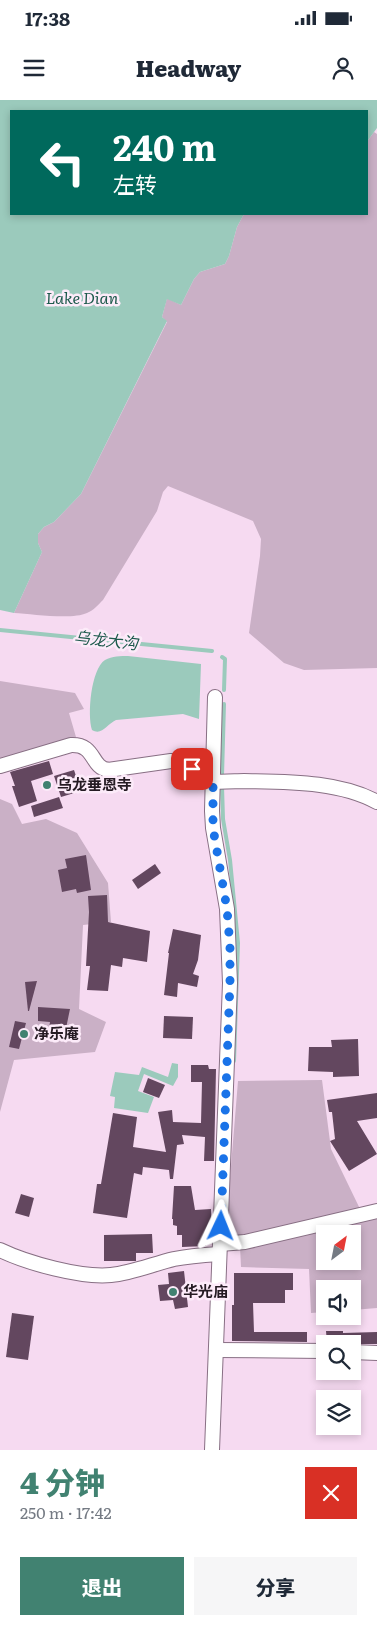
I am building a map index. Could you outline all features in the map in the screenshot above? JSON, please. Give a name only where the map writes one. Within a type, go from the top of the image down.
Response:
[{"type":"street","points":[[212,1450],[230,982],[227,909],[213,828],[212,760],[215,697]]},
{"type":"street","points":[[0,766],[71,745],[82,746],[88,750],[97,765],[102,769],[108,770],[171,761],[212,760]]},
{"type":"street","points":[[192,761],[192,769],[197,777],[213,781],[283,782],[337,788],[353,791],[377,802]]},
{"type":"street","points":[[0,1250],[25,1260],[49,1266],[97,1276],[112,1275],[377,1211]]},
{"type":"street","points":[[216,1350],[316,1351]]},
{"type":"street","points":[[361,1352],[377,1353]]},
{"type":"shaded area","points":[[374,132],[377,134],[377,668],[304,670],[284,663],[249,633],[261,539],[253,521],[168,486],[163,492],[157,511],[103,600],[94,609],[87,613],[72,616],[14,613],[42,552],[38,543],[38,534],[44,527],[54,522],[81,494],[167,322],[162,317],[167,298],[181,305],[194,279],[200,272],[225,264],[237,227],[243,215],[368,215],[368,140]]},
{"type":"shaded area","points":[[0,681],[75,693],[84,709],[69,713],[76,737],[0,763]]},
{"type":"shaded area","points":[[0,799],[12,804],[22,824],[46,819],[77,833],[108,883],[111,922],[83,925],[79,1009],[106,1022],[95,1052],[14,1060],[0,1112]]},
{"type":"shaded area","points":[[322,1080],[331,1149],[361,1211],[225,1239],[238,1081]]},
{"type":"shaded area","points":[[377,1217],[377,1308],[361,1309],[361,1280],[316,1280],[316,1313],[311,1313],[309,1269],[241,1267],[240,1246],[316,1230],[316,1270],[361,1270],[361,1225],[339,1225]]},
{"type":"water","name":"Lake Dian","points":[[0,100],[377,100],[377,128],[368,140],[368,110],[10,110],[10,215],[243,215],[237,227],[225,264],[200,272],[194,279],[181,305],[167,299],[162,317],[167,321],[81,494],[54,522],[44,527],[38,534],[38,543],[42,552],[14,613],[0,610]]},
{"type":"water","points":[[128,656],[201,664],[199,719],[183,714],[116,720],[102,731],[92,730],[90,704],[96,673],[105,660]]},
{"type":"water","points":[[172,1063],[178,1064],[178,1077],[173,1086],[144,1074],[138,1091],[154,1097],[148,1113],[114,1108],[115,1097],[110,1096],[115,1072],[139,1075],[142,1067],[168,1077]]},
{"type":"building","points":[[49,761],[53,774],[31,781],[37,801],[19,807],[12,786],[15,786],[10,772]]},
{"type":"building","points":[[74,770],[81,791],[61,797],[54,776]]},
{"type":"building","points":[[59,797],[63,808],[34,817],[31,806]]},
{"type":"building","points":[[86,855],[91,890],[77,893],[76,889],[62,892],[58,870],[67,868],[65,859]]},
{"type":"building","points":[[155,864],[161,873],[138,889],[132,880]]},
{"type":"building","points":[[107,895],[108,922],[150,931],[147,962],[123,958],[122,967],[111,965],[108,991],[87,990],[90,966],[86,966],[88,896]]},
{"type":"building","points":[[173,929],[201,935],[198,960],[193,974],[199,976],[197,987],[178,983],[177,997],[164,995],[168,953]]},
{"type":"building","points":[[37,981],[29,1011],[28,1011],[25,982]]},
{"type":"building","points":[[38,1007],[70,1009],[64,1038],[48,1035],[50,1022],[38,1021]]},
{"type":"building","points":[[164,1016],[193,1017],[192,1039],[163,1038]]},
{"type":"building","points":[[15,1021],[26,1023],[19,1049],[9,1047]]},
{"type":"building","points":[[358,1039],[359,1076],[333,1077],[333,1072],[308,1071],[309,1047],[332,1047],[331,1040]]},
{"type":"building","points":[[191,1065],[208,1065],[209,1069],[216,1069],[214,1161],[204,1161],[205,1137],[182,1135],[184,1144],[177,1145],[173,1179],[170,1179],[169,1170],[143,1167],[142,1175],[134,1173],[127,1218],[93,1213],[97,1184],[101,1184],[113,1113],[137,1117],[133,1147],[166,1152],[158,1112],[172,1110],[173,1122],[201,1123],[202,1082],[191,1082]]},
{"type":"building","points":[[148,1078],[165,1085],[159,1098],[143,1092]]},
{"type":"building","points":[[377,1093],[377,1118],[357,1121],[377,1154],[349,1171],[330,1141],[335,1139],[332,1112],[329,1112],[327,1100]]},
{"type":"building","points":[[174,1186],[191,1186],[195,1210],[211,1209],[212,1236],[207,1236],[206,1246],[182,1247],[182,1235],[177,1235],[177,1226],[173,1225],[172,1219]]},
{"type":"building","points":[[21,1194],[34,1198],[29,1217],[15,1213]]},
{"type":"building","points":[[152,1234],[153,1253],[136,1253],[136,1261],[104,1261],[104,1235]]},
{"type":"building","name":"华光庙","points":[[184,1271],[188,1307],[175,1309],[173,1300],[160,1301],[158,1285],[169,1284],[168,1273]]},
{"type":"building","points":[[234,1273],[293,1273],[293,1290],[285,1290],[285,1303],[253,1303],[254,1332],[307,1332],[307,1342],[232,1341]]},
{"type":"building","points":[[12,1313],[34,1316],[28,1360],[6,1357]]},
{"type":"building","points":[[326,1331],[343,1331],[343,1333],[377,1332],[377,1344],[361,1344],[361,1335],[326,1335]]},
{"type":"waterway","name":"乌龙大沟","points":[[0,630],[212,651]]},
{"type":"waterway","name":"乌龙大沟","points":[[222,657],[225,659],[224,690]]},
{"type":"waterway","name":"乌龙大沟","points":[[222,776],[224,704]]},
{"type":"waterway","name":"乌龙大沟","points":[[222,786],[223,819],[230,860],[238,943],[234,1061]]},
{"type":"place","name":"乌龙垂恩寺","points":[[47,785]]},
{"type":"place","name":"净乐庵","points":[[24,1034]]},
{"type":"place","name":"华光庙","points":[[173,1292]]},
{"type":"route","points":[[192,769],[197,777],[213,781],[213,828],[227,909],[230,946],[221,1226]]}]
